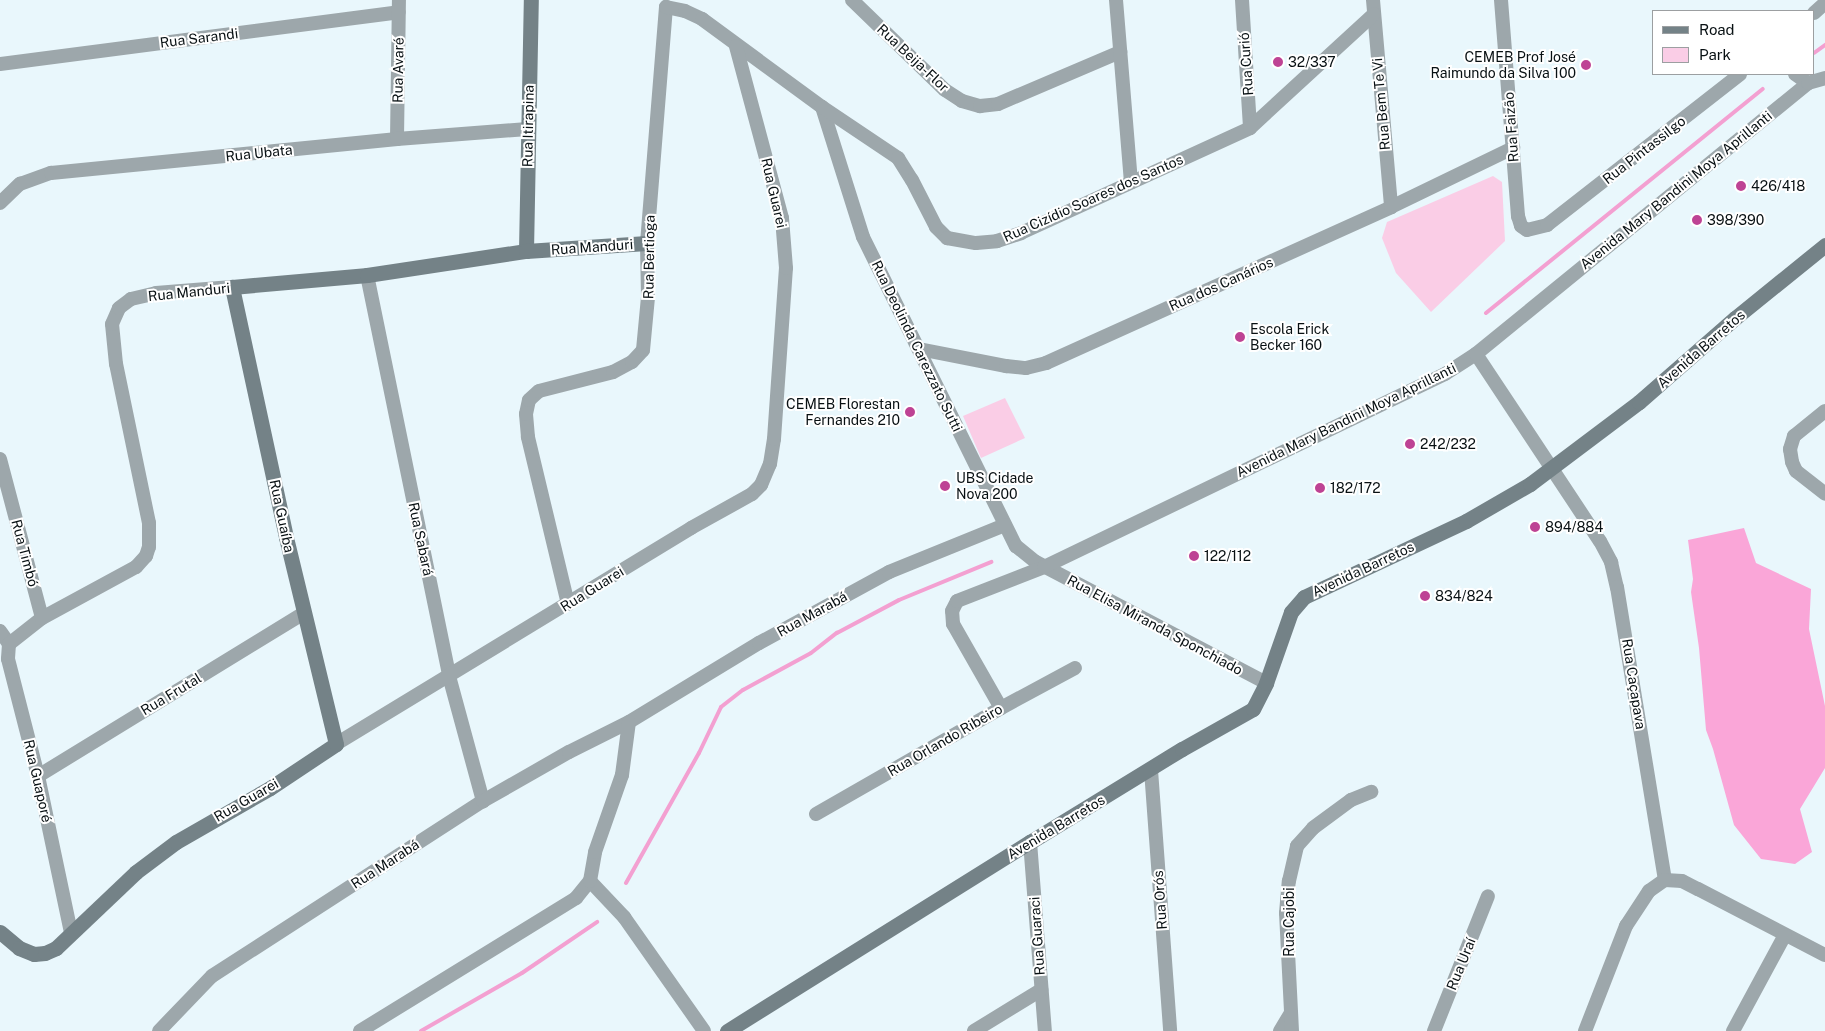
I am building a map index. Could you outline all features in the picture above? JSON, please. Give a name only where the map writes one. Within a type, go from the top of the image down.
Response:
[{"type":"street","name":"Rua Itirapina","points":[[526,251],[531,0]]},
{"type":"street","name":"Rua Beija-Flor","points":[[852,0],[945,90],[962,101],[980,106],[998,104],[1120,52]]},
{"type":"street","points":[[868,0],[867,4],[872,20]]},
{"type":"street","points":[[1116,0],[1131,182]]},
{"type":"street","name":"Rua Curió","points":[[1242,0],[1250,128]]},
{"type":"street","name":"Rua Faizão","points":[[1501,0],[1521,226],[1527,230],[1547,225]]},
{"type":"street","name":"Rua Bertioga","points":[[568,604],[528,436],[526,414],[529,400],[539,391],[613,372],[632,362],[643,350],[648,297],[648,243],[667,4],[702,19]]},
{"type":"street","points":[[1815,12],[1825,4]]},
{"type":"street","name":"Rua Sarandi","points":[[0,64],[399,6]]},
{"type":"street","name":"Rua Avaré","points":[[398,139],[399,6]]},
{"type":"street","name":"Rua Cizídio Soares dos Santos","points":[[702,19],[736,46],[822,107],[898,158],[912,180],[936,227],[947,238],[976,243],[997,241],[1021,233],[1250,128],[1373,7]]},
{"type":"street","name":"Rua Bem Te Vi","points":[[1373,7],[1391,207]]},
{"type":"street","name":"Rua Guarei","points":[[0,932],[19,948],[34,954],[45,953],[56,948],[136,872],[176,842],[270,788],[336,744],[691,528],[752,494],[761,484],[770,464],[774,439],[786,268],[782,218],[736,46]]},
{"type":"street","name":"Rua Pintassilgo","points":[[1547,225],[1739,75]]},
{"type":"street","points":[[1796,75],[1808,83],[1825,78]]},
{"type":"street","name":"Avenida Mary Bandini Moya Aprillanti","points":[[1001,708],[954,624],[952,611],[957,601],[1044,567],[1445,374],[1476,354],[1808,83]]},
{"type":"street","name":"Rua Deolinda Carezzato Sutti","points":[[822,107],[863,237],[1016,546],[1024,554],[1044,567]]},
{"type":"street","name":"Rua Ubata","points":[[0,203],[20,184],[51,173],[398,139],[528,129]]},
{"type":"street","name":"Rua dos Canários","points":[[919,349],[1006,366],[1026,368],[1046,363],[1391,207],[1513,148]]},
{"type":"street","name":"Rua Manduri","points":[[9,644],[42,618],[136,567],[146,556],[149,547],[150,523],[116,364],[112,324],[119,308],[132,300],[156,294],[367,275],[526,251],[648,243]]},
{"type":"street","name":"Avenida Barretos","points":[[727,1031],[1030,842],[1151,770],[1182,749],[1254,709],[1266,683],[1291,612],[1304,597],[1466,521],[1504,500],[1551,469],[1640,402],[1735,318],[1825,245]]},
{"type":"street","name":"Rua Sabará","points":[[367,275],[449,676],[483,801]]},
{"type":"street","name":"Rua Guaíba","points":[[232,287],[304,613],[336,744]]},
{"type":"street","name":"Rua Caçapava","points":[[1476,354],[1600,541],[1611,562],[1618,587],[1665,880]]},
{"type":"street","points":[[1825,411],[1794,436],[1790,449],[1796,471],[1825,494]]},
{"type":"street","name":"Rua Timbó","points":[[0,460],[42,618]]},
{"type":"street","name":"Rua Marabá","points":[[159,1031],[212,976],[483,801],[569,752],[629,722],[759,643],[889,572],[1005,525]]},
{"type":"street","name":"Rua Elisa Miranda Sponchiado","points":[[1044,567],[1266,683]]},
{"type":"street","name":"Rua Frutal","points":[[38,776],[304,613]]},
{"type":"street","points":[[0,631],[9,644]]},
{"type":"street","name":"Rua Guaporé","points":[[9,644],[8,659],[38,776],[72,933]]},
{"type":"street","name":"Rua Orlando Ribeiro","points":[[816,814],[1075,668]]},
{"type":"street","points":[[360,1031],[576,898],[590,881],[595,852],[622,776],[629,722]]},
{"type":"street","name":"Rua Orós","points":[[1151,770],[1170,1031]]},
{"type":"street","name":"Rua Cajobi","points":[[1292,1031],[1286,913],[1288,882],[1297,846],[1313,828],[1351,800],[1371,792]]},
{"type":"street","name":"Rua Guaraci","points":[[1030,842],[1045,1031]]},
{"type":"street","points":[[1585,1031],[1626,926],[1649,891],[1665,880],[1682,881],[1825,954]]},
{"type":"street","points":[[590,881],[624,918],[704,1031]]},
{"type":"street","name":"Rua Uraí","points":[[1434,1031],[1488,896]]},
{"type":"street","points":[[1733,1031],[1785,935]]},
{"type":"street","points":[[974,1031],[1041,990]]},
{"type":"street","points":[[1280,1031],[1291,1013]]},
{"type":"green space","points":[[1493,176],[1502,182],[1505,241],[1431,312],[1396,273],[1382,238],[1387,222]]},
{"type":"green space","points":[[1005,398],[1025,438],[981,458],[963,416]]},
{"type":"shaded area","points":[[1744,528],[1756,563],[1811,589],[1809,629],[1825,706],[1825,768],[1800,809],[1812,852],[1795,864],[1761,859],[1734,825],[1706,730],[1699,648],[1691,592],[1693,579],[1688,540]]},
{"type":"waterway","points":[[1815,52],[1825,45]]},
{"type":"waterway","points":[[1486,313],[1763,89]]},
{"type":"waterway","points":[[626,883],[699,753],[721,707],[743,690],[811,653],[837,633],[899,600],[991,562]]},
{"type":"waterway","points":[[421,1031],[522,973],[597,922]]},
{"type":"place","name":"32/337","points":[[1278,62]]},
{"type":"place","name":"CEMEB Prof José Raimundo da Silva 100","points":[[1586,65]]},
{"type":"place","name":"426/418","points":[[1741,186]]},
{"type":"place","name":"398/390","points":[[1697,220]]},
{"type":"place","name":"Escola Erick Becker 160","points":[[1240,337]]},
{"type":"place","name":"CEMEB Florestan Fernandes 210","points":[[910,412]]},
{"type":"place","name":"242/232","points":[[1410,444]]},
{"type":"place","name":"UBS Cidade Nova 200","points":[[945,486]]},
{"type":"place","name":"182/172","points":[[1320,488]]},
{"type":"place","name":"894/884","points":[[1535,527]]},
{"type":"place","name":"122/112","points":[[1194,556]]},
{"type":"place","name":"834/824","points":[[1425,596]]}]
